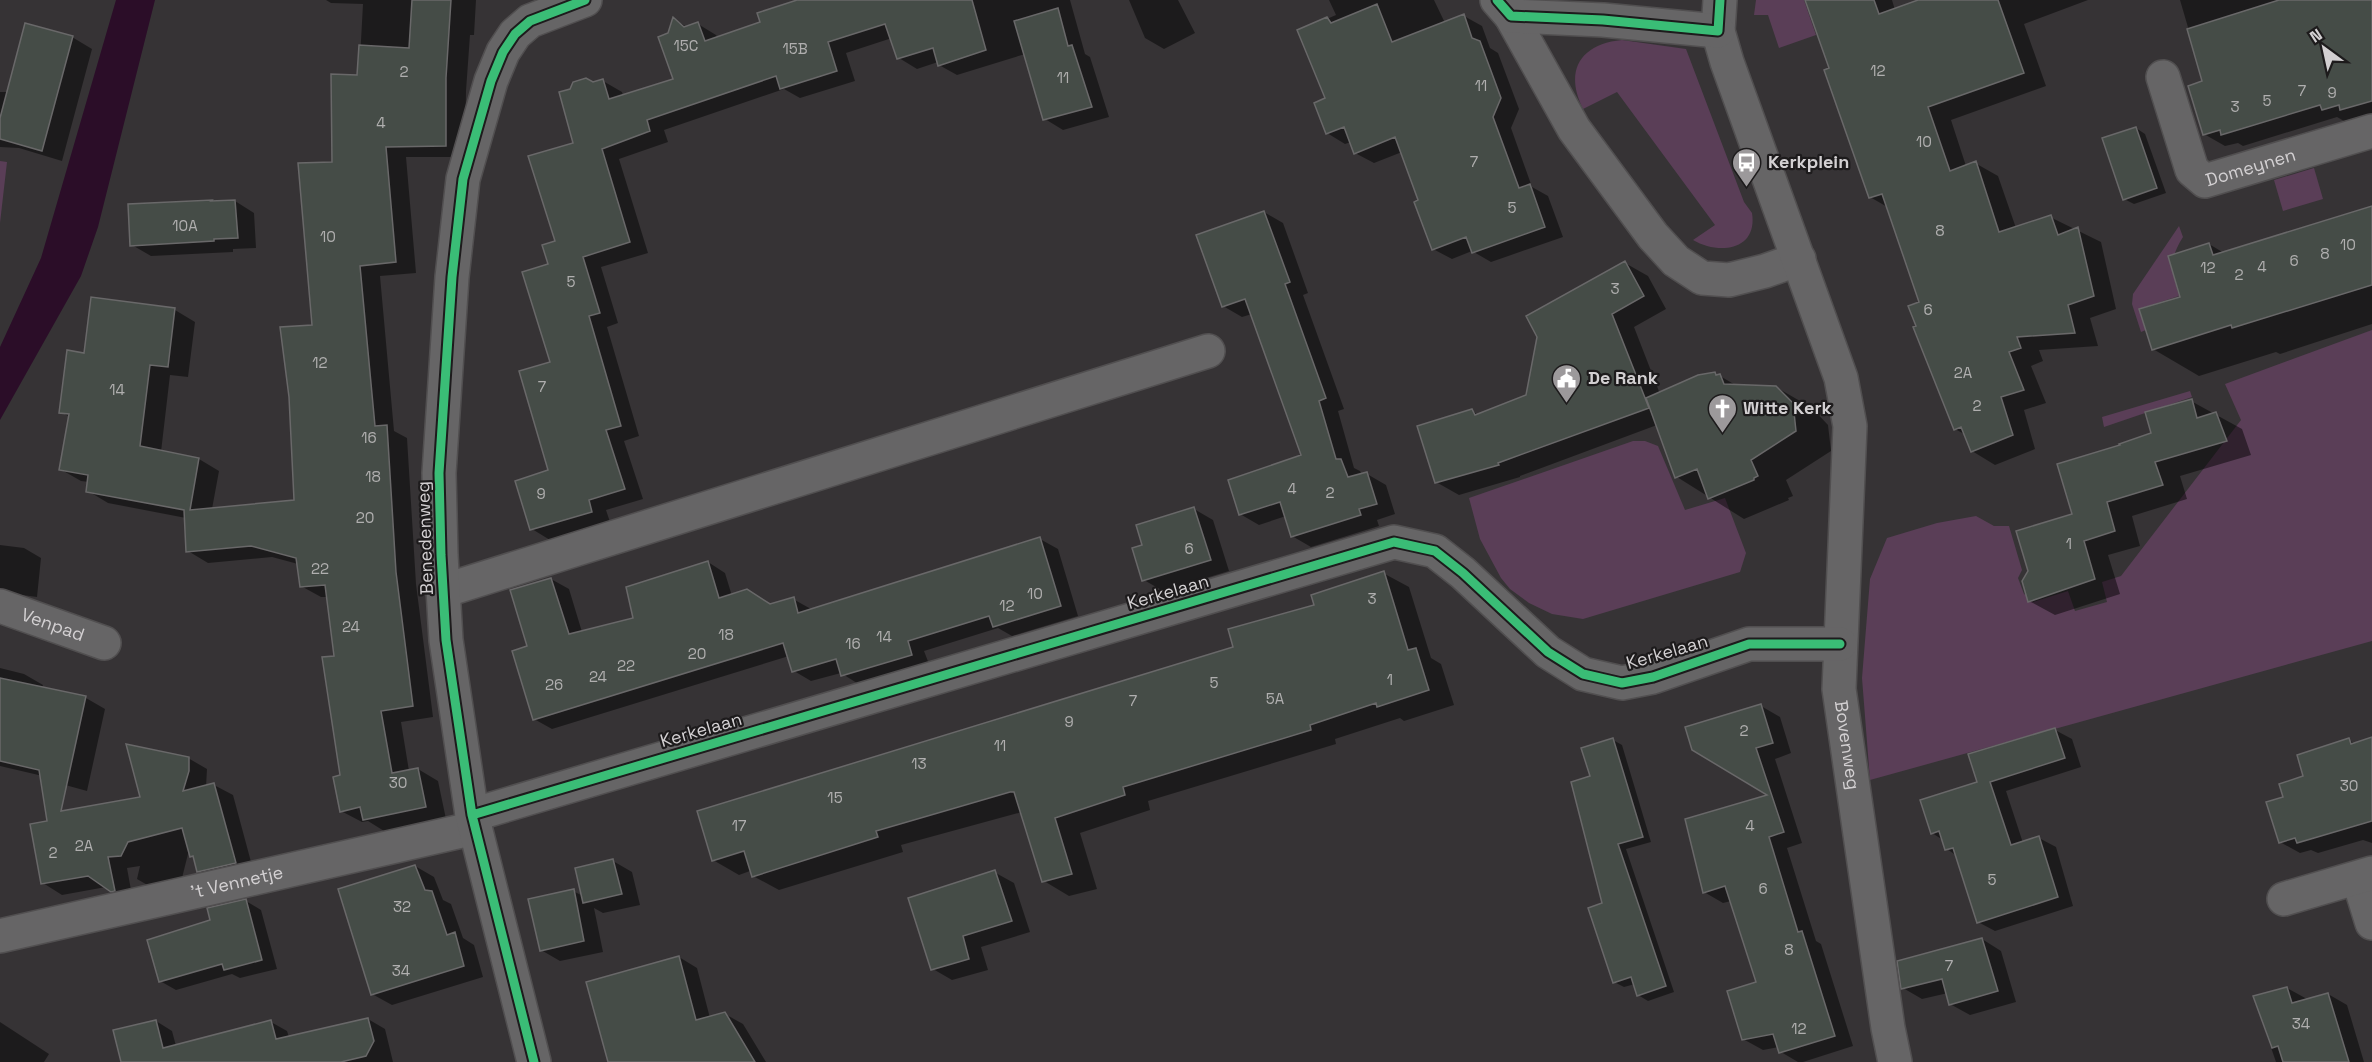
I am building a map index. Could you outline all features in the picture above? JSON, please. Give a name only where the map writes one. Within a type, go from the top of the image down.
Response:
[{"type":"street","points":[[525,10],[585,0]]},
{"type":"street","points":[[1504,8],[1603,20],[1719,16],[1727,62],[1799,259],[1729,280],[1702,278],[1676,261],[1653,236],[1574,129],[1504,8]]},
{"type":"street","name":"Benedenweg","points":[[525,10],[515,34],[496,66],[463,179],[452,278],[440,473],[446,640],[474,821],[534,1062]]},
{"type":"street","name":"Domeynen","points":[[2163,77],[2192,170],[2205,181],[2372,131]]},
{"type":"street","name":"Bovenweg","points":[[1799,259],[1841,378],[1850,426],[1839,689],[1888,1028],[1895,1062]]},
{"type":"street","points":[[443,591],[1208,351]]},
{"type":"street","name":"Kerkelaan","points":[[474,821],[1394,542],[1434,550],[1463,573],[1548,652],[1583,674],[1622,682],[1653,677],[1749,644],[1840,644]]},
{"type":"street","name":"Venpad","points":[[0,606],[104,643]]},
{"type":"street","name":"'t Vennetje","points":[[0,936],[474,821]]},
{"type":"street","points":[[2284,899],[2365,876],[2372,923]]},
{"type":"shaded area","points":[[116,0],[155,0],[98,227],[81,276],[0,420],[0,347],[41,258]]},
{"type":"shaded area","points":[[1756,0],[1804,0],[1816,35],[1779,48],[1768,15],[1754,15]]},
{"type":"shaded area","points":[[1622,40],[1686,49],[1744,202],[1752,213],[1752,226],[1743,242],[1724,248],[1703,245],[1693,240],[1715,225],[1617,92],[1583,109],[1575,83],[1580,62],[1596,47]]},
{"type":"shaded area","points":[[0,161],[7,162],[0,223]]},
{"type":"shaded area","points":[[2314,168],[2323,199],[2283,211],[2274,180]]},
{"type":"shaded area","points":[[2179,226],[2183,237],[2175,253],[2173,266],[2179,296],[2139,309],[2146,330],[2141,332],[2132,304],[2133,294]]},
{"type":"shaded area","points":[[2372,330],[2372,641],[1870,780],[1862,678],[1870,579],[1887,538],[1937,523],[1976,516],[1994,526],[2009,526],[2022,570],[2018,578],[2024,594],[2033,598],[2033,602],[2068,591],[2075,611],[2107,602],[2102,582],[2121,576],[2241,420],[2225,384]]},
{"type":"shaded area","points":[[2190,391],[2192,397],[2104,427],[2102,417]]},
{"type":"shaded area","points":[[1633,441],[1645,441],[1658,446],[1685,510],[1725,498],[1746,553],[1740,572],[1583,619],[1552,614],[1529,603],[1510,589],[1501,578],[1480,539],[1469,498]]},
{"type":"building","points":[[412,0],[451,0],[446,78],[446,146],[386,147],[396,262],[360,266],[375,426],[387,425],[396,572],[413,706],[381,711],[392,773],[418,768],[426,807],[363,820],[360,807],[340,812],[333,777],[340,775],[322,657],[334,656],[325,585],[300,587],[296,558],[251,546],[186,552],[184,510],[86,492],[88,475],[59,470],[69,414],[59,413],[67,350],[84,353],[91,297],[175,308],[168,367],[150,365],[140,446],[199,458],[190,510],[294,500],[289,397],[280,327],[312,325],[298,163],[332,162],[331,74],[357,75],[359,45],[409,48]]},
{"type":"building","points":[[797,0],[972,0],[986,50],[938,66],[933,48],[897,59],[885,24],[828,42],[837,71],[780,89],[776,76],[647,120],[650,131],[602,149],[630,242],[583,257],[600,313],[589,316],[621,426],[606,430],[625,489],[589,500],[592,512],[530,530],[515,481],[548,470],[519,371],[550,362],[522,272],[548,264],[542,245],[555,241],[528,156],[573,143],[559,92],[570,89],[573,82],[586,78],[593,82],[603,79],[609,99],[673,79],[658,37],[668,33],[673,17],[684,27],[698,22],[705,41],[760,22],[757,13]]},
{"type":"building","points":[[1805,0],[1874,0],[1879,14],[1918,0],[1998,0],[2024,73],[1928,107],[1950,171],[1976,161],[1999,232],[2051,215],[2058,235],[2078,227],[2094,296],[2068,305],[2075,333],[2017,337],[2021,348],[2009,352],[2024,390],[2001,397],[2013,435],[1971,452],[1961,427],[1954,430],[1913,327],[1916,326],[1908,306],[1919,302],[1882,194],[1869,198],[1824,70],[1829,68]]},
{"type":"building","points":[[2279,0],[2372,0],[2372,101],[2340,110],[2339,105],[2322,110],[2320,105],[2221,135],[2220,130],[2203,135],[2188,86],[2202,81],[2187,29]]},
{"type":"building","points":[[1377,4],[1392,42],[1464,14],[1472,38],[1480,41],[1501,98],[1493,117],[1519,188],[1530,184],[1545,227],[1472,253],[1466,237],[1432,250],[1414,202],[1418,200],[1395,137],[1354,154],[1344,127],[1326,134],[1314,103],[1325,98],[1297,30],[1327,17],[1331,23]]},
{"type":"building","points":[[1058,8],[1068,46],[1072,45],[1092,107],[1043,120],[1014,21]]},
{"type":"building","points":[[25,23],[73,36],[42,151],[0,139],[0,118]]},
{"type":"building","points":[[2136,127],[2157,188],[2123,200],[2102,138]]},
{"type":"building","points":[[235,200],[238,238],[130,246],[128,204]]},
{"type":"building","points":[[2372,206],[2372,285],[2152,350],[2139,309],[2180,297],[2168,256],[2209,243],[2213,255]]},
{"type":"building","points":[[1264,211],[1290,282],[1285,284],[1326,398],[1319,401],[1336,459],[1341,459],[1348,477],[1367,472],[1377,504],[1359,509],[1361,515],[1291,537],[1280,502],[1239,515],[1228,480],[1301,455],[1245,299],[1222,307],[1196,235]]},
{"type":"building","points":[[1625,261],[1644,296],[1612,314],[1649,408],[1498,463],[1499,465],[1435,483],[1417,426],[1472,409],[1475,415],[1526,395],[1537,337],[1526,316]]},
{"type":"building","name":"Witte Kerk","points":[[1715,372],[1716,375],[1720,374],[1724,384],[1776,386],[1793,403],[1796,431],[1751,460],[1758,476],[1754,480],[1708,499],[1697,469],[1675,478],[1646,398],[1698,375]]},
{"type":"building","points":[[2192,399],[2197,418],[2216,412],[2227,441],[2155,462],[2163,485],[2107,502],[2115,531],[2084,541],[2095,579],[2028,602],[2022,581],[2028,571],[2016,531],[2072,514],[2057,464],[2151,433],[2145,412]]},
{"type":"building","points":[[1194,507],[1211,560],[1142,581],[1132,548],[1142,545],[1136,525]]},
{"type":"building","points":[[1040,537],[1061,606],[993,627],[989,616],[908,641],[912,655],[841,676],[836,659],[792,672],[783,643],[533,720],[512,651],[527,646],[510,590],[551,578],[569,634],[633,618],[626,587],[708,561],[719,598],[747,589],[770,604],[794,597],[798,613]]},
{"type":"building","points":[[1384,571],[1408,650],[1416,648],[1429,690],[1377,707],[1376,703],[1310,725],[1311,730],[1123,787],[1125,795],[1055,818],[1072,874],[1042,882],[1014,792],[876,831],[878,837],[752,877],[744,851],[712,861],[697,811],[1233,647],[1228,629],[1314,605],[1311,595]]},
{"type":"building","points":[[0,678],[86,696],[61,811],[140,797],[126,744],[189,757],[189,771],[183,791],[214,783],[236,863],[197,872],[182,828],[128,842],[121,856],[108,857],[115,891],[111,892],[88,876],[41,884],[30,824],[47,821],[39,770],[0,761]]},
{"type":"building","points":[[1761,704],[1773,743],[1756,748],[1784,832],[1769,837],[1798,932],[1802,931],[1835,1036],[1779,1053],[1773,1034],[1742,1040],[1727,991],[1756,982],[1725,886],[1703,893],[1685,819],[1767,795],[1692,750],[1685,727]]},
{"type":"building","points":[[2055,728],[2065,758],[1990,782],[2011,845],[2039,836],[2058,897],[1977,923],[1953,848],[1945,850],[1939,831],[1931,834],[1920,800],[1977,782],[1968,754]]},
{"type":"building","points":[[2372,737],[2372,821],[2297,843],[2295,838],[2279,843],[2266,802],[2283,797],[2279,784],[2303,776],[2297,755],[2349,738],[2351,744]]},
{"type":"building","points":[[1613,738],[1643,837],[1618,844],[1666,986],[1637,996],[1631,977],[1613,983],[1588,908],[1602,903],[1571,782],[1590,776],[1581,748]]},
{"type":"building","points":[[613,859],[622,894],[583,903],[575,868]]},
{"type":"building","points":[[415,865],[425,890],[432,891],[447,935],[455,932],[464,966],[371,995],[338,889]]},
{"type":"building","points":[[995,870],[1012,921],[963,936],[969,959],[931,970],[908,898]]},
{"type":"building","points":[[574,889],[584,941],[540,951],[528,899]]},
{"type":"building","points":[[246,899],[262,960],[224,970],[222,964],[159,982],[147,940],[210,920],[207,908]]},
{"type":"building","points":[[1982,938],[1998,991],[1949,1005],[1942,979],[1901,989],[1897,961]]},
{"type":"building","points":[[679,956],[696,1020],[725,1012],[755,1062],[608,1062],[586,982]]},
{"type":"building","points":[[2287,987],[2292,1003],[2328,993],[2349,1062],[2283,1062],[2278,1046],[2272,1048],[2253,996]]},
{"type":"building","points":[[368,1018],[374,1041],[366,1056],[341,1062],[121,1062],[113,1030],[156,1020],[163,1048],[271,1020],[276,1039]]},
{"type":"cycle path","points":[[534,1062],[472,815],[446,640],[439,473],[452,277],[463,179],[491,81],[503,52],[515,34],[530,21],[585,0]]},
{"type":"cycle path","points":[[1497,0],[1511,16],[1603,20],[1718,31],[1720,0]]},
{"type":"cycle path","points":[[472,815],[1394,542],[1435,551],[1463,573],[1548,652],[1583,674],[1622,683],[1653,677],[1749,644],[1840,644]]},
{"type":"place","name":"Kerkplein","points":[[1747,188]]},
{"type":"place","name":"De Rank","points":[[1567,404]]},
{"type":"place","name":"Witte Kerk","points":[[1722,434]]}]
